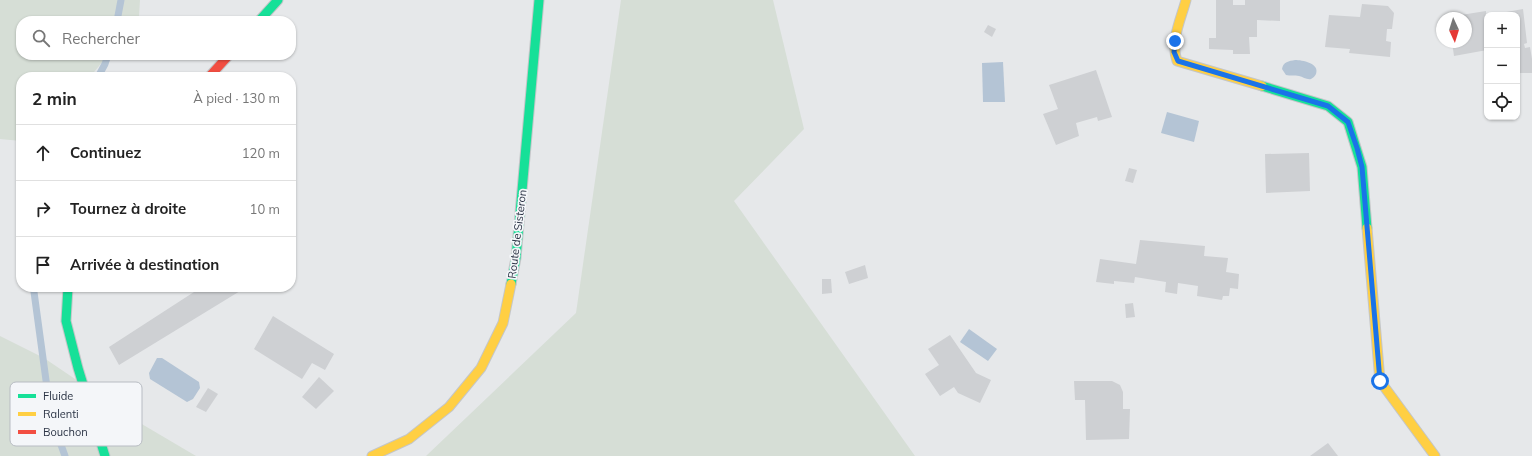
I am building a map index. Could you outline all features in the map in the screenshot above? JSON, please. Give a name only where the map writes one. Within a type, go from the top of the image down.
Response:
[{"type":"street","points":[[264,16],[278,0]]},
{"type":"street","name":"Route de Sisteron","points":[[372,456],[409,438],[449,407],[481,368],[503,323],[516,258],[539,0]]},
{"type":"street","points":[[1186,0],[1175,41],[1174,52],[1178,61],[1328,106],[1348,122],[1362,167],[1380,381],[1435,456]]},
{"type":"street","points":[[214,72],[224,60]]},
{"type":"street","points":[[68,292],[66,321],[82,382]]},
{"type":"street","points":[[103,446],[106,456]]},
{"type":"shaded area","points":[[0,0],[140,0],[139,16],[16,16],[16,60],[104,60],[94,72],[16,72],[16,141],[0,139]]},
{"type":"shaded area","points":[[621,0],[773,0],[804,129],[734,201],[915,456],[426,456],[576,313]]},
{"type":"shaded area","points":[[0,336],[44,358],[79,382],[10,382],[10,446],[142,446],[142,424],[196,456],[0,456]]},
{"type":"water","points":[[1295,60],[1310,63],[1315,67],[1317,70],[1316,74],[1312,79],[1286,75],[1282,69],[1285,63]]},
{"type":"water","points":[[1003,62],[1005,102],[983,102],[982,63]]},
{"type":"water","points":[[1167,112],[1199,121],[1194,142],[1161,133]]},
{"type":"water","points":[[969,329],[997,349],[988,361],[960,342]]},
{"type":"water","points":[[157,358],[162,358],[199,382],[200,388],[193,399],[187,402],[150,379],[149,373]]},
{"type":"building","points":[[1216,0],[1233,0],[1233,5],[1245,5],[1245,0],[1280,0],[1280,21],[1257,20],[1257,37],[1249,37],[1250,54],[1233,54],[1233,50],[1209,49],[1209,38],[1216,38]]},
{"type":"building","points":[[1362,4],[1388,6],[1394,13],[1392,29],[1387,29],[1386,41],[1391,42],[1390,57],[1349,53],[1350,49],[1325,47],[1329,15],[1360,17]]},
{"type":"building","points":[[1523,9],[1527,43],[1524,44],[1525,48],[1530,47],[1532,73],[1520,73],[1520,12],[1506,12]]},
{"type":"building","points":[[1486,11],[1484,12],[1484,51],[1454,56],[1453,48],[1472,48],[1472,13]]},
{"type":"building","points":[[988,25],[996,29],[992,37],[984,32]]},
{"type":"building","points":[[1096,70],[1112,117],[1098,121],[1097,117],[1076,123],[1079,136],[1056,145],[1043,114],[1058,109],[1049,85]]},
{"type":"building","points":[[1309,153],[1310,191],[1266,193],[1265,154]]},
{"type":"building","points":[[1129,168],[1137,170],[1133,183],[1125,181]]},
{"type":"building","points":[[1140,240],[1205,246],[1204,256],[1228,258],[1226,272],[1239,274],[1238,289],[1230,288],[1229,296],[1223,296],[1222,300],[1197,296],[1198,286],[1178,283],[1177,294],[1165,292],[1166,282],[1135,277],[1134,283],[1114,281],[1114,284],[1096,282],[1100,259],[1136,264]]},
{"type":"building","points":[[865,265],[868,278],[849,284],[845,272]]},
{"type":"building","points":[[822,279],[831,279],[832,293],[822,294]]},
{"type":"building","points":[[194,292],[238,292],[119,365],[109,347]]},
{"type":"building","points":[[1133,303],[1135,317],[1126,318],[1125,304]]},
{"type":"building","points":[[273,316],[334,354],[325,370],[312,363],[302,379],[254,349]]},
{"type":"building","points":[[950,335],[976,373],[991,380],[980,403],[958,393],[954,387],[940,396],[925,374],[939,365],[928,349]]},
{"type":"building","points":[[319,377],[334,391],[316,409],[302,397]]},
{"type":"building","points":[[1074,381],[1112,381],[1120,385],[1123,392],[1123,409],[1130,409],[1129,439],[1086,440],[1085,400],[1075,400]]},
{"type":"building","points":[[208,388],[218,394],[206,412],[196,407]]},
{"type":"building","points":[[1328,443],[1338,456],[1310,456]]},
{"type":"waterway","points":[[118,16],[121,0]]},
{"type":"waterway","points":[[101,72],[106,60]]},
{"type":"waterway","points":[[34,292],[46,382]]},
{"type":"waterway","points":[[61,446],[65,456]]},
{"type":"traffic: fast","points":[[264,16],[278,0]]},
{"type":"traffic: fast","points":[[511,284],[516,258],[539,0]]},
{"type":"traffic: fast","points":[[1262,86],[1328,106],[1348,122],[1362,167],[1367,228]]},
{"type":"traffic: fast","points":[[68,292],[66,321],[82,382]]},
{"type":"traffic: fast","points":[[102,446],[105,456]]},
{"type":"traffic: slow","points":[[1186,0],[1175,38],[1175,53],[1177,61],[1262,86]]},
{"type":"traffic: slow","points":[[1367,228],[1380,381],[1435,456]]},
{"type":"traffic: slow","points":[[372,456],[409,439],[449,407],[481,368],[503,323],[511,284]]},
{"type":"traffic: jam","points":[[214,72],[224,60]]},
{"type":"route","points":[[1175,41],[1174,52],[1178,61],[1328,106],[1348,122],[1362,167],[1380,381]]}]
